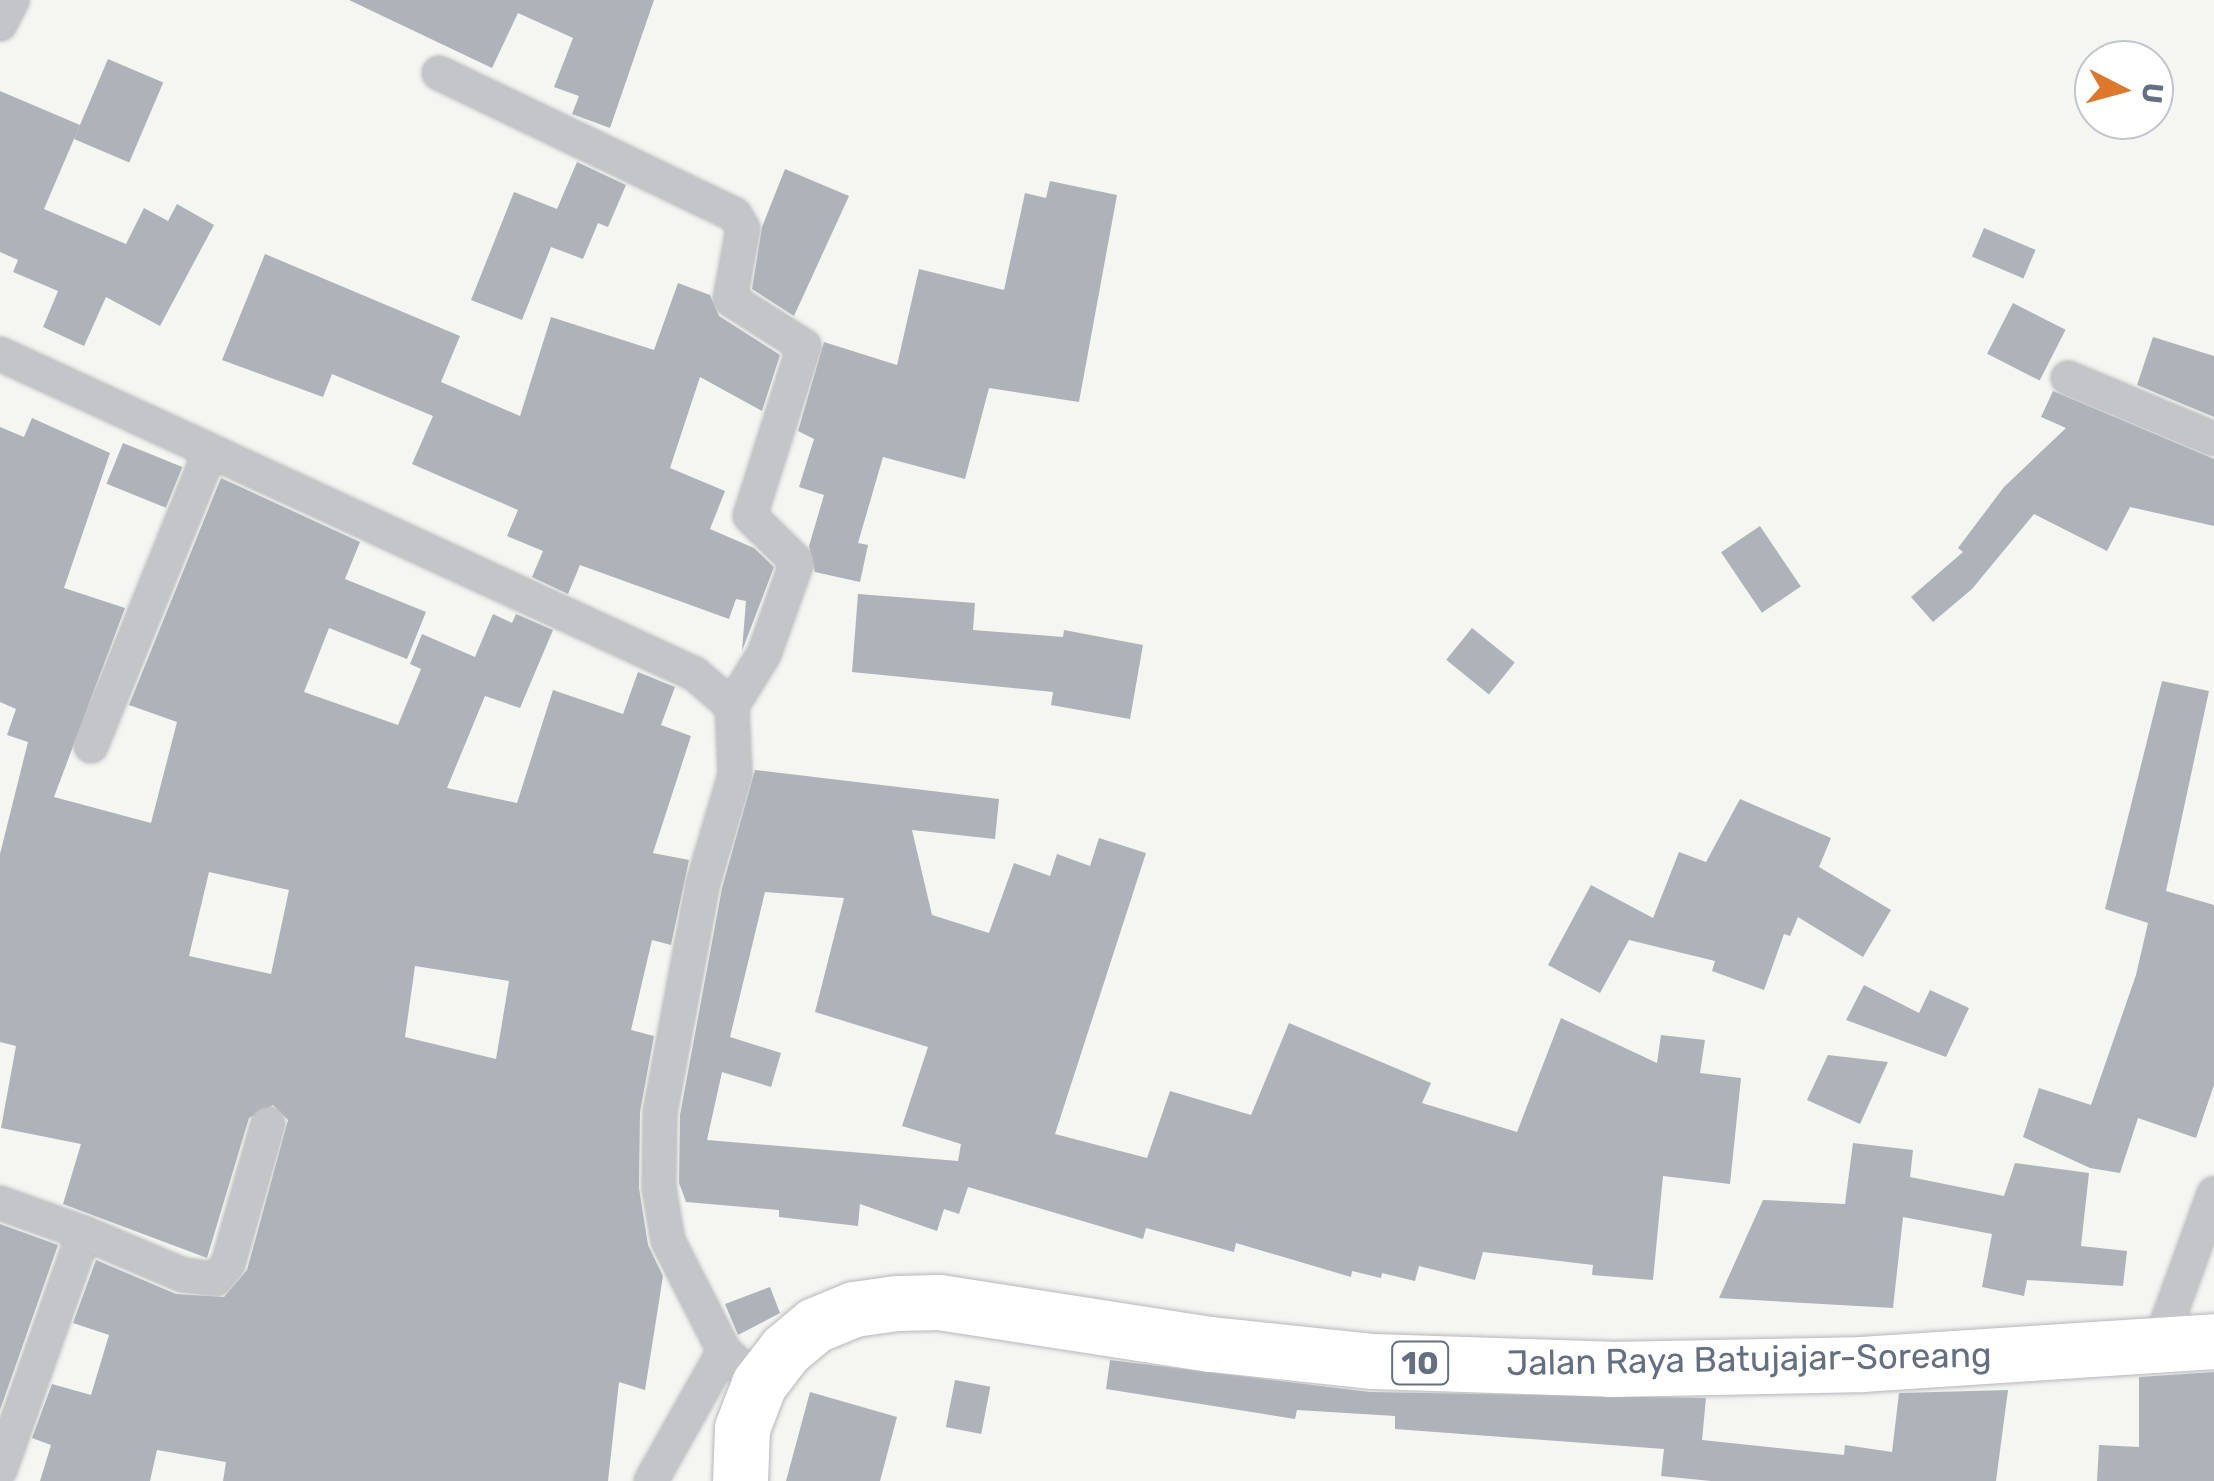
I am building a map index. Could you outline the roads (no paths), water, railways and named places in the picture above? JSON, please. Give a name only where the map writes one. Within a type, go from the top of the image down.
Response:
[{"type":"highway","name":"Jalan Raya Batujajar-Soreang","points":[[740,1481],[742,1368],[785,1350],[815,1326],[854,1309],[911,1302],[1372,1361],[1610,1370],[1861,1364],[2160,1342],[2214,1342]]},
{"type":"street","points":[[0,24],[12,0]]},
{"type":"street","points":[[439,73],[735,215],[743,229],[730,299],[804,346],[750,516],[797,562],[764,654],[732,706],[735,775],[703,884],[667,1074],[659,1188],[668,1241],[742,1368],[651,1481]]},
{"type":"street","points":[[0,354],[696,674],[732,706]]},
{"type":"street","points":[[2068,378],[2214,439]]},
{"type":"street","points":[[91,746],[210,451]]},
{"type":"street","points":[[0,1203],[84,1233],[183,1276],[216,1279],[228,1264],[268,1124]]},
{"type":"street","points":[[2160,1342],[2214,1194]]},
{"type":"street","points":[[0,1470],[84,1233]]}]
